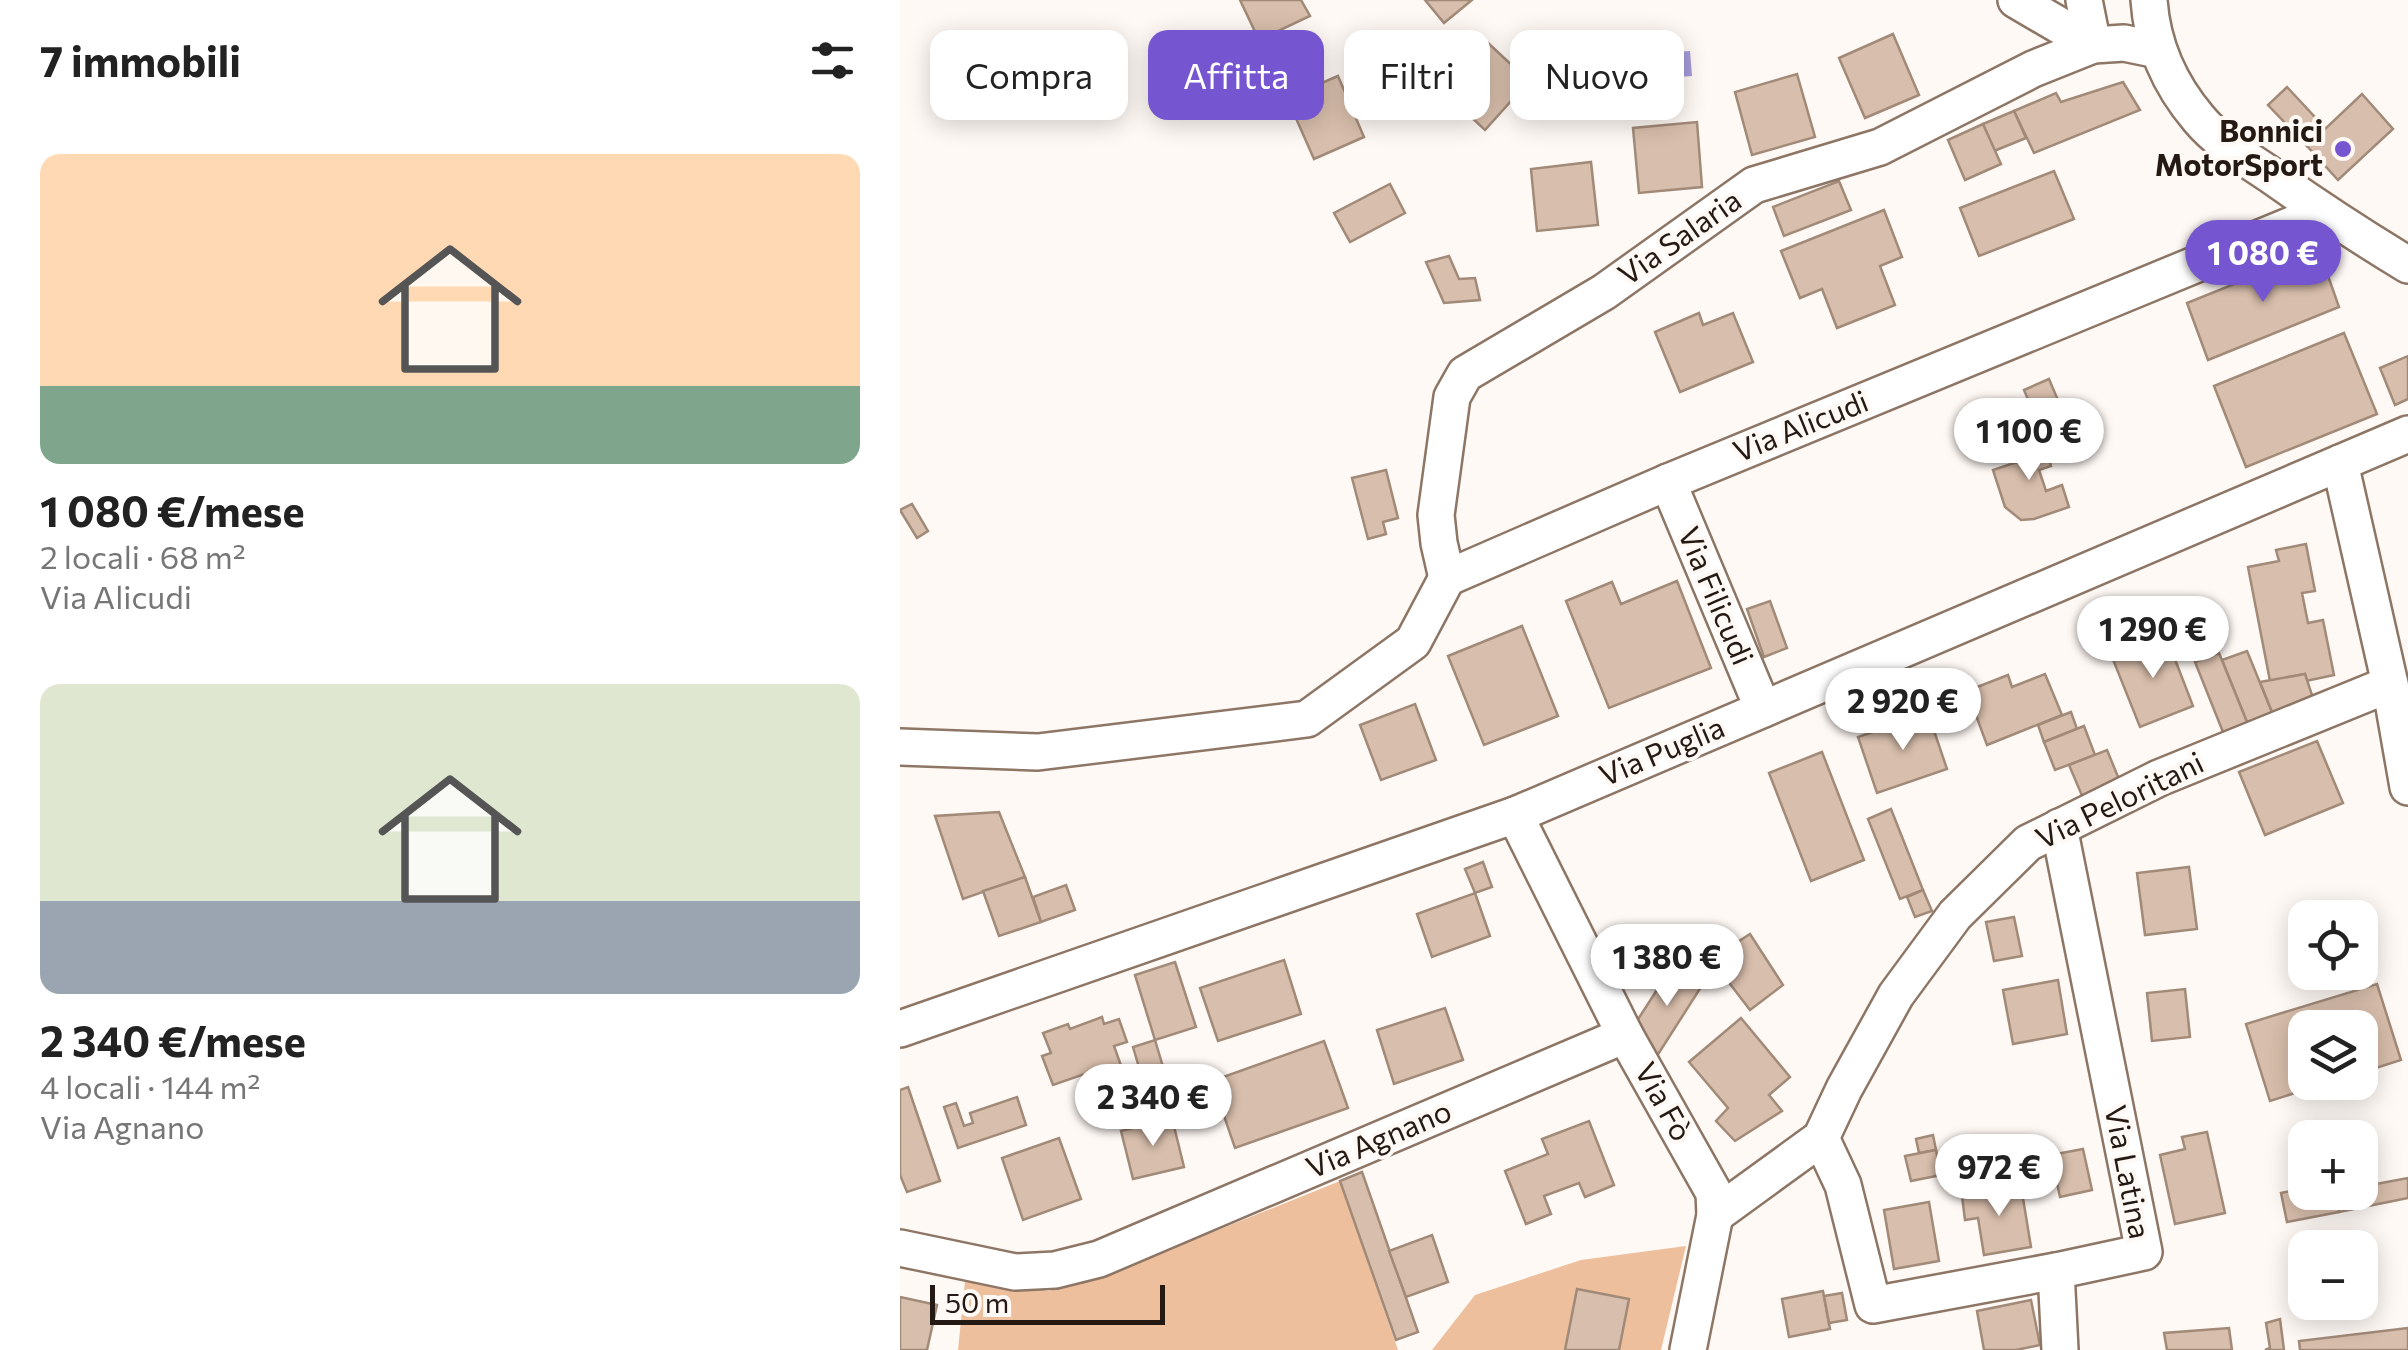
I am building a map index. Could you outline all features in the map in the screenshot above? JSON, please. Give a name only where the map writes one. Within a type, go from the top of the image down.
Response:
[{"type":"street","points":[[2016,0],[2093,45]]},
{"type":"street","points":[[2084,0],[2093,45]]},
{"type":"street","points":[[2148,0],[2158,50],[2174,85],[2200,121],[2323,212],[2408,265]]},
{"type":"street","name":"Via Salaria","points":[[1447,578],[1436,515],[1452,396],[1465,374],[1604,292],[1754,185],[1880,147],[2033,69],[2093,45],[2124,43],[2158,50]]},
{"type":"street","name":"Via Alicudi","points":[[1447,578],[1668,482],[2323,212]]},
{"type":"street","name":"Via Puglia","points":[[900,1030],[1514,814],[2408,434]]},
{"type":"street","points":[[2340,463],[2390,684],[2408,788]]},
{"type":"street","name":"Via Filicudi","points":[[1668,482],[1763,709]]},
{"type":"street","points":[[900,747],[1038,752],[1307,719],[1412,642],[1447,578]]},
{"type":"street","name":"Via Peloritani","points":[[1715,1215],[1821,1138],[1896,995],[1955,915],[2028,843],[2159,778],[2390,684]]},
{"type":"street","name":"Via Fò","points":[[1514,814],[1625,1035],[1714,1193],[1715,1215],[1688,1350]]},
{"type":"street","name":"Via Latina","points":[[1821,1138],[1843,1184],[1872,1305],[2144,1252],[2059,827]]},
{"type":"street","name":"Via Agnano","points":[[900,1248],[1015,1272],[1055,1270],[1099,1259],[1625,1035]]},
{"type":"street","points":[[2056,1271],[2060,1350]]},
{"type":"shaded area","points":[[1684,51],[1690,51],[1692,76],[1684,77]]},
{"type":"shaded area","points":[[1340,1181],[1398,1350],[958,1350],[965,1281],[1049,1291],[1104,1276]]},
{"type":"shaded area","points":[[1686,1246],[1661,1350],[1432,1350],[1475,1295],[1581,1260]]},
{"type":"building","points":[[1240,0],[1301,0],[1310,16],[1280,30],[1254,30]]},
{"type":"building","points":[[1425,0],[1472,0],[1444,23]]},
{"type":"building","points":[[1893,34],[1919,95],[1865,118],[1839,58]]},
{"type":"building","points":[[1490,45],[1510,63],[1510,102],[1485,130],[1474,120],[1490,120]]},
{"type":"building","points":[[1797,74],[1815,137],[1752,155],[1735,92]]},
{"type":"building","points":[[1338,76],[1344,90],[1344,120],[1357,120],[1364,137],[1314,159],[1297,120],[1324,120],[1324,82]]},
{"type":"building","points":[[2123,82],[2140,110],[2034,153],[2014,111],[2056,93],[2061,102]]},
{"type":"building","points":[[2287,87],[2326,129],[2307,146],[2268,105]]},
{"type":"building","points":[[2362,94],[2393,129],[2338,180],[2307,146]]},
{"type":"building","points":[[2014,111],[2026,138],[1994,151],[1983,124]]},
{"type":"building","points":[[1697,122],[1702,187],[1639,193],[1633,128]]},
{"type":"building","points":[[1983,124],[2001,164],[1965,180],[1948,140]]},
{"type":"building","points":[[1591,162],[1598,225],[1537,231],[1531,169]]},
{"type":"building","points":[[2054,171],[2074,219],[1979,256],[1960,208]]},
{"type":"building","points":[[1839,181],[1851,210],[1784,236],[1773,207]]},
{"type":"building","points":[[1390,184],[1405,213],[1350,242],[1334,213]]},
{"type":"building","points":[[1884,210],[1902,257],[1880,266],[1895,305],[1837,328],[1822,289],[1800,298],[1781,251]]},
{"type":"building","points":[[2319,250],[2339,307],[2208,360],[2187,303]]},
{"type":"building","points":[[1449,256],[1459,279],[1475,278],[1480,300],[1444,303],[1426,262]]},
{"type":"building","points":[[1699,313],[1703,325],[1733,313],[1753,362],[1680,392],[1655,332]]},
{"type":"building","points":[[2344,333],[2377,414],[2246,467],[2214,386]]},
{"type":"building","points":[[2408,356],[2408,399],[2395,405],[2380,368]]},
{"type":"building","points":[[2049,379],[2063,412],[2038,423],[2024,390]]},
{"type":"building","points":[[2042,437],[2051,466],[2039,470],[2046,491],[2062,485],[2069,507],[2021,520],[2005,507],[1993,470],[2017,462],[2011,447]]},
{"type":"building","points":[[1386,470],[1398,518],[1383,522],[1386,534],[1368,539],[1352,478]]},
{"type":"building","points":[[912,504],[928,531],[917,538],[900,510]]},
{"type":"building","points":[[2306,544],[2315,591],[2302,593],[2308,623],[2323,620],[2334,675],[2306,681],[2305,674],[2270,681],[2248,567],[2279,561],[2276,550]]},
{"type":"building","points":[[1677,581],[1711,668],[1609,708],[1566,601],[1612,582],[1621,604]]},
{"type":"building","points":[[1770,601],[1787,648],[1764,657],[1747,609]]},
{"type":"building","points":[[1522,626],[1558,716],[1484,745],[1448,656]]},
{"type":"building","points":[[2166,636],[2193,706],[2140,727],[2112,657]]},
{"type":"building","points":[[2247,651],[2274,717],[2249,727],[2222,660]]},
{"type":"building","points":[[2219,653],[2249,727],[2225,737],[2195,662]]},
{"type":"building","points":[[2045,674],[2062,715],[1987,745],[1967,691],[2008,675],[2012,687]]},
{"type":"building","points":[[2305,674],[2314,701],[2274,717],[2260,682]]},
{"type":"building","points":[[1415,704],[1436,760],[1381,780],[1360,725]]},
{"type":"building","points":[[2071,712],[2077,729],[2044,742],[2038,725]]},
{"type":"building","points":[[1928,713],[1947,769],[1877,793],[1858,737]]},
{"type":"building","points":[[2084,726],[2095,755],[2055,770],[2044,742]]},
{"type":"building","points":[[2317,741],[2343,803],[2265,835],[2239,772]]},
{"type":"building","points":[[2107,750],[2121,784],[2083,798],[2069,765]]},
{"type":"building","points":[[1822,752],[1864,860],[1811,881],[1769,773]]},
{"type":"building","points":[[1891,809],[1923,890],[1900,899],[1868,819]]},
{"type":"building","points":[[999,812],[1025,877],[963,899],[935,816]]},
{"type":"building","points":[[1483,862],[1492,887],[1475,893],[1465,869]]},
{"type":"building","points":[[2189,867],[2197,929],[2145,935],[2137,873]]},
{"type":"building","points":[[1025,877],[1041,922],[999,936],[983,891]]},
{"type":"building","points":[[1066,885],[1075,910],[1041,922],[1033,897]]},
{"type":"building","points":[[1923,890],[1932,911],[1915,917],[1907,897]]},
{"type":"building","points":[[1475,893],[1490,936],[1432,957],[1417,914]]},
{"type":"building","points":[[2014,917],[2022,956],[1994,961],[1986,922]]},
{"type":"building","points":[[1750,934],[1783,985],[1750,1010],[1711,959]]},
{"type":"building","points":[[1284,960],[1301,1014],[1218,1041],[1200,988]]},
{"type":"building","points":[[1175,962],[1196,1027],[1155,1040],[1135,975]]},
{"type":"building","points":[[1673,965],[1703,984],[1655,1059],[1635,1024]]},
{"type":"building","points":[[2058,980],[2067,1034],[2013,1044],[2003,990]]},
{"type":"building","points":[[2378,987],[2401,1060],[2378,1067],[2378,1010],[2292,1010]]},
{"type":"building","points":[[2185,989],[2190,1037],[2152,1041],[2147,993]]},
{"type":"building","points":[[1445,1008],[1463,1060],[1394,1084],[1377,1030]]},
{"type":"building","points":[[2288,1011],[2288,1095],[2270,1101],[2246,1024]]},
{"type":"building","points":[[1102,1017],[1104,1024],[1119,1019],[1127,1042],[1114,1046],[1124,1074],[1097,1084],[1093,1071],[1053,1085],[1042,1056],[1051,1053],[1043,1033],[1068,1024],[1070,1029]]},
{"type":"building","points":[[1741,1018],[1790,1077],[1769,1095],[1782,1111],[1735,1141],[1716,1121],[1728,1108],[1689,1062]]},
{"type":"building","points":[[1155,1040],[1166,1077],[1144,1084],[1133,1047]]},
{"type":"building","points":[[1324,1041],[1348,1108],[1235,1148],[1212,1081]]},
{"type":"building","points":[[908,1087],[940,1181],[907,1192],[900,1175],[900,1090]]},
{"type":"building","points":[[1017,1097],[1026,1125],[958,1148],[944,1107],[956,1103],[964,1126],[973,1123],[970,1113]]},
{"type":"building","points":[[1172,1118],[1184,1167],[1133,1179],[1121,1131]]},
{"type":"building","points":[[1589,1121],[1614,1185],[1585,1197],[1579,1183],[1544,1196],[1551,1214],[1526,1224],[1505,1171],[1548,1154],[1542,1139]]},
{"type":"building","points":[[2207,1132],[2225,1213],[2175,1224],[2160,1155],[2185,1149],[2182,1137]]},
{"type":"building","points":[[1933,1135],[1936,1150],[1919,1153],[1916,1139]]},
{"type":"building","points":[[1059,1138],[1081,1199],[1023,1220],[1002,1158]]},
{"type":"building","points":[[2083,1149],[2092,1190],[2060,1197],[2051,1155]]},
{"type":"building","points":[[1936,1150],[1941,1175],[1911,1181],[1905,1156]]},
{"type":"building","points":[[1362,1172],[1418,1332],[1396,1340],[1340,1181]]},
{"type":"building","points":[[2408,1178],[2408,1198],[2378,1204],[2378,1184]]},
{"type":"building","points":[[2021,1186],[2031,1247],[1984,1255],[1978,1218],[1965,1220],[1962,1196]]},
{"type":"building","points":[[2288,1192],[2288,1210],[2339,1212],[2287,1222],[2281,1193]]},
{"type":"building","points":[[1929,1202],[1939,1261],[1894,1269],[1884,1210]]},
{"type":"building","points":[[1432,1235],[1448,1282],[1406,1297],[1389,1251]]},
{"type":"building","points":[[1577,1289],[1629,1299],[1619,1350],[1565,1350]]},
{"type":"building","points":[[1823,1291],[1830,1329],[1789,1337],[1782,1299]]},
{"type":"building","points":[[1842,1293],[1847,1320],[1829,1323],[1824,1296]]},
{"type":"building","points":[[900,1297],[937,1305],[927,1350],[900,1350]]},
{"type":"building","points":[[2031,1300],[2040,1345],[1984,1350],[1977,1311]]},
{"type":"building","points":[[2280,1319],[2284,1350],[2265,1350],[2270,1348],[2266,1323]]},
{"type":"building","points":[[2229,1328],[2232,1350],[2167,1350],[2164,1333]]},
{"type":"building","points":[[2408,1328],[2408,1350],[2300,1350],[2299,1341]]},
{"type":"place","name":"Bonnici MotorSport","points":[[2343,149]]}]
